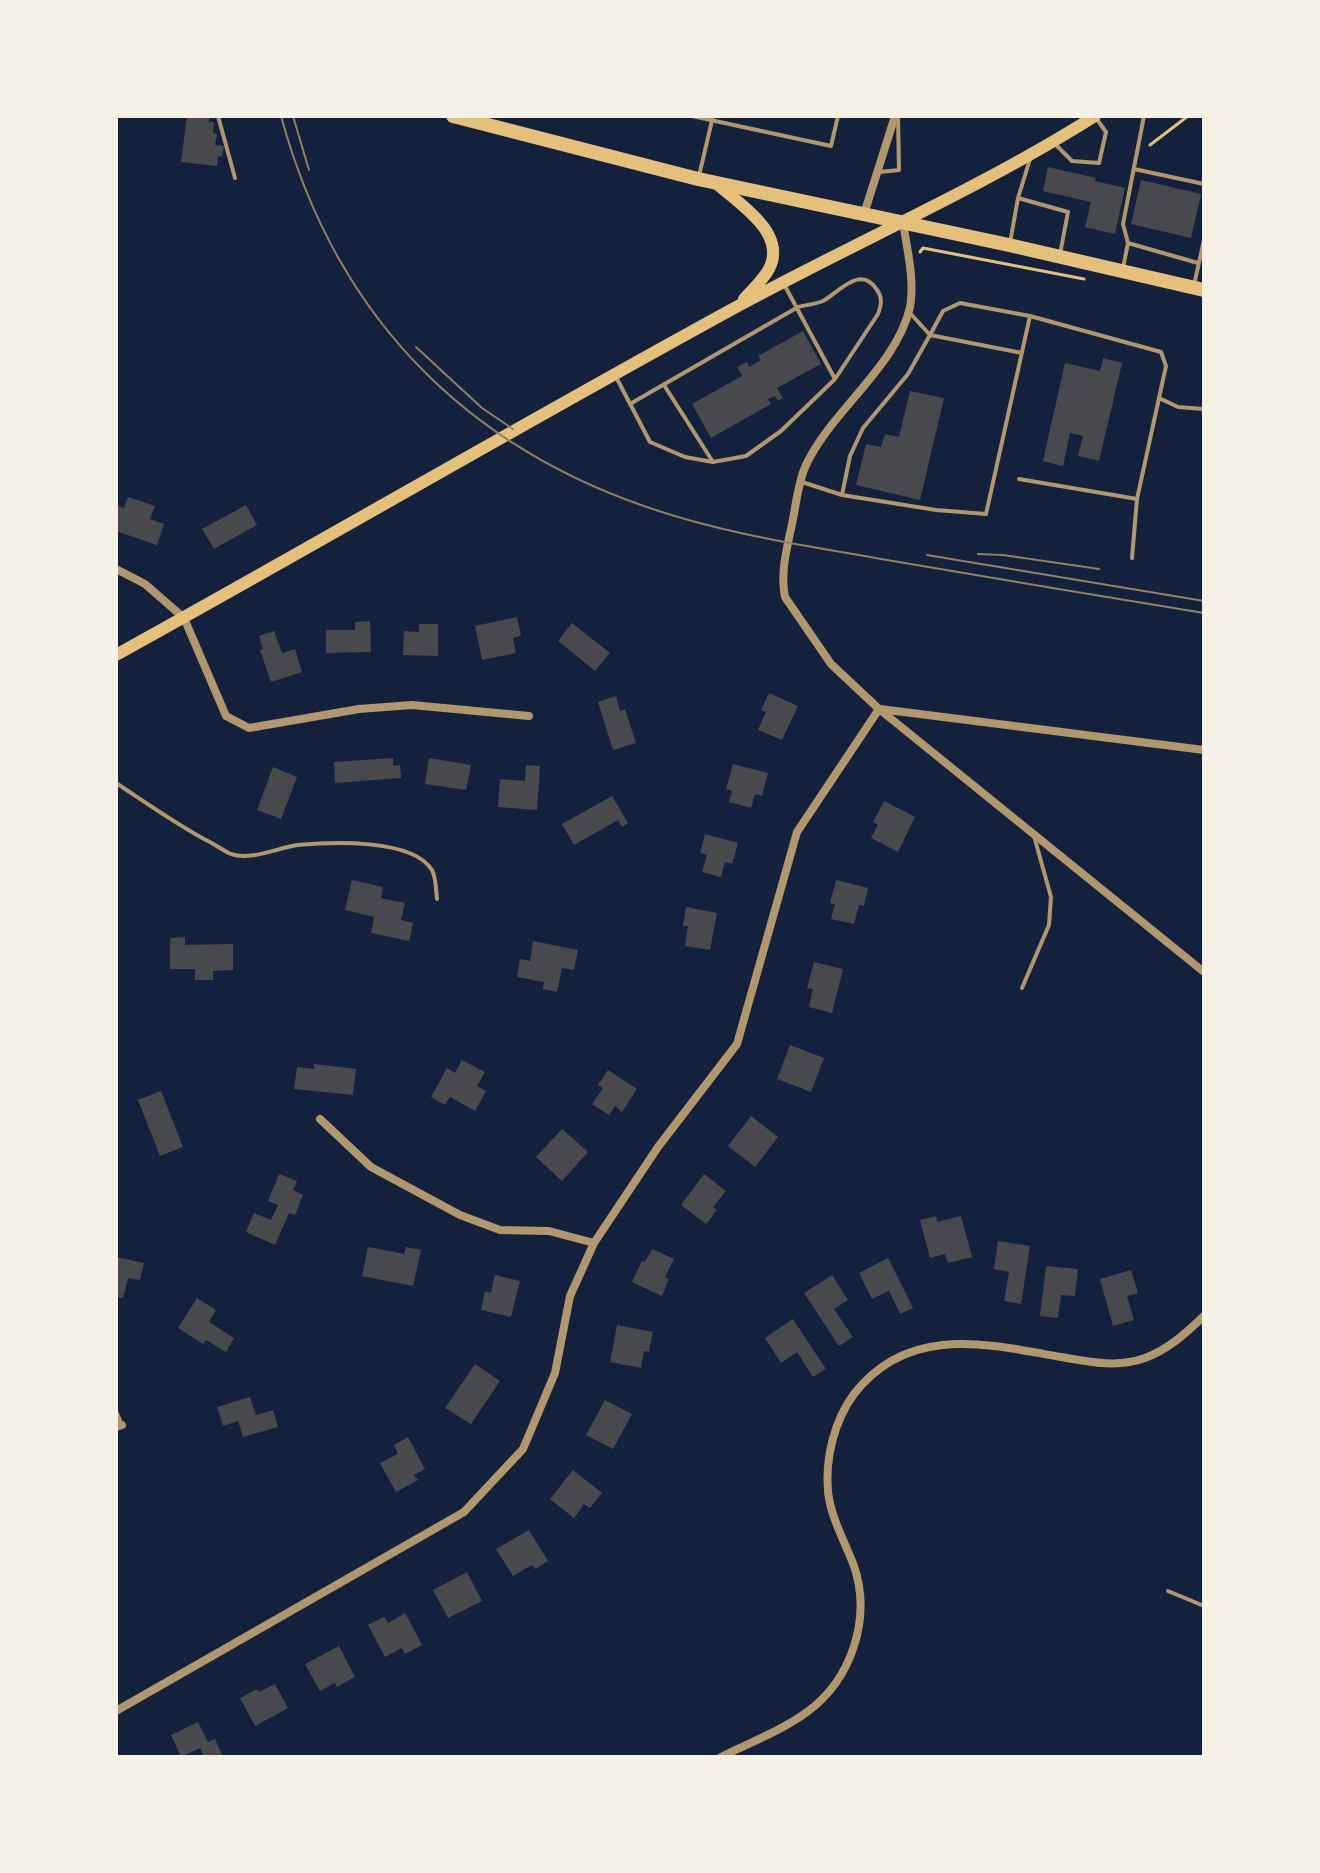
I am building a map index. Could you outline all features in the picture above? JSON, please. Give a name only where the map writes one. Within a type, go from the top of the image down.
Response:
[{"type":"highway","points":[[453,116],[492,120],[698,179],[1060,256],[1199,289]]},
{"type":"main road","points":[[116,655],[738,306],[903,222],[1095,116]]},
{"type":"main road","points":[[716,183],[759,221],[771,240],[771,266],[738,306]]},
{"type":"street","points":[[864,214],[896,116]]},
{"type":"street","points":[[903,222],[911,281],[908,311],[901,331],[883,360],[819,443],[805,467],[785,563],[785,597],[831,664],[879,709],[1204,972]]},
{"type":"street","points":[[116,569],[145,584],[184,618],[226,716],[249,728],[359,709],[412,705],[529,716]]},
{"type":"street","points":[[879,709],[1204,750]]},
{"type":"street","points":[[116,1711],[464,1512],[523,1449],[555,1373],[570,1296],[594,1243],[658,1147],[737,1044],[797,832],[879,709]]},
{"type":"street","points":[[320,1119],[371,1167],[460,1215],[500,1230],[549,1231],[594,1243]]},
{"type":"street","points":[[721,1757],[805,1714],[819,1703],[846,1666],[855,1645],[860,1627],[858,1582],[832,1510],[828,1493],[829,1462],[831,1444],[843,1412],[869,1378],[905,1354],[944,1343],[972,1343],[1096,1363],[1143,1359],[1165,1349],[1204,1316]]},
{"type":"lane","points":[[218,116],[235,178]]},
{"type":"lane","points":[[692,116],[713,118],[831,146],[838,116]]},
{"type":"lane","points":[[877,172],[899,170],[896,116]]},
{"type":"lane","points":[[1052,141],[1072,161],[1099,163],[1106,132],[1095,116]]},
{"type":"lane","points":[[1122,270],[1128,243],[1123,224],[1144,116]]},
{"type":"lane","points":[[698,179],[713,118]]},
{"type":"lane","points":[[1009,245],[1018,198],[1032,152]]},
{"type":"lane","points":[[1134,169],[1204,184]]},
{"type":"lane","points":[[1018,198],[1068,212],[1060,256]]},
{"type":"lane","points":[[1199,289],[1198,263],[1204,240]]},
{"type":"lane","points":[[1128,243],[1198,263]]},
{"type":"lane","points":[[615,375],[630,404],[650,442],[685,457],[713,462],[746,456],[766,443],[835,379],[878,314],[879,293],[870,282],[857,279],[823,301],[798,307],[630,404]]},
{"type":"lane","points":[[783,283],[835,379]]},
{"type":"lane","points":[[842,495],[850,456],[863,428],[908,374],[943,311],[960,303],[1030,316],[1161,352],[1166,366],[1137,499],[1132,558]]},
{"type":"lane","points":[[908,311],[930,335],[1022,353]]},
{"type":"lane","points":[[802,482],[842,495],[936,510],[986,514],[1030,316]]},
{"type":"lane","points":[[664,385],[713,462]]},
{"type":"lane","points":[[1159,398],[1178,407],[1204,409]]},
{"type":"lane","points":[[1019,479],[1137,499]]},
{"type":"lane","points":[[116,783],[171,820],[233,855],[251,855],[297,845],[375,845],[403,851],[425,862],[434,872],[437,899]]},
{"type":"lane","points":[[1022,988],[1049,925],[1051,897],[1033,833]]},
{"type":"lane","points":[[116,1411],[119,1426]]},
{"type":"lane","points":[[1168,1591],[1204,1606]]},
{"type":"path","points":[[1137,155],[1188,116]]},
{"type":"path","points":[[907,253],[918,255],[923,248],[1090,281]]},
{"type":"building","points":[[187,116],[210,116],[209,122],[214,122],[213,133],[217,134],[215,145],[224,146],[217,166],[181,162]]},
{"type":"building","points":[[1048,167],[1125,188],[1115,234],[1085,227],[1091,202],[1043,191]]},
{"type":"building","points":[[1141,180],[1201,194],[1191,238],[1131,224]]},
{"type":"building","points":[[803,331],[821,364],[777,388],[783,398],[778,401],[775,396],[768,399],[771,404],[711,438],[692,404],[742,376],[737,367],[747,362],[749,367],[761,360],[758,356]]},
{"type":"building","points":[[1103,358],[1122,363],[1099,461],[1078,456],[1083,436],[1070,433],[1063,466],[1043,461],[1065,363],[1100,371]]},
{"type":"building","points":[[910,391],[944,398],[920,500],[856,485],[866,444],[881,447],[885,434],[899,437]]},
{"type":"building","points":[[128,497],[155,506],[150,519],[164,524],[157,545],[116,531],[116,505],[124,508]]},
{"type":"building","points":[[246,505],[257,525],[214,549],[202,529]]},
{"type":"building","points":[[517,617],[521,636],[513,638],[516,653],[482,660],[475,626]]},
{"type":"building","points":[[370,621],[371,652],[326,653],[326,630],[355,630],[355,622]]},
{"type":"building","points":[[572,623],[610,653],[595,671],[558,641]]},
{"type":"building","points":[[419,624],[438,624],[438,656],[403,655],[404,631],[419,632]]},
{"type":"building","points":[[274,631],[282,653],[295,649],[302,672],[271,682],[260,650],[263,649],[259,636]]},
{"type":"building","points":[[769,693],[798,706],[782,740],[758,730],[766,712],[761,710]]},
{"type":"building","points":[[616,696],[620,711],[625,709],[636,743],[613,750],[598,702]]},
{"type":"building","points":[[393,758],[393,766],[400,765],[401,778],[335,783],[334,762]]},
{"type":"building","points":[[429,758],[471,765],[466,790],[425,784]]},
{"type":"building","points":[[733,764],[768,773],[762,796],[755,794],[751,808],[729,802],[732,791],[726,789]]},
{"type":"building","points":[[526,765],[540,766],[537,810],[498,807],[500,779],[525,781]]},
{"type":"building","points":[[273,767],[297,777],[281,819],[257,810]]},
{"type":"building","points":[[612,796],[628,823],[622,827],[618,820],[574,845],[562,824]]},
{"type":"building","points":[[884,801],[915,817],[898,852],[871,838],[878,825],[873,822]]},
{"type":"building","points":[[705,834],[738,843],[732,864],[725,862],[721,877],[702,872],[707,855],[700,853]]},
{"type":"building","points":[[352,880],[383,887],[381,898],[405,903],[401,920],[413,923],[409,941],[371,933],[374,917],[345,910]]},
{"type":"building","points":[[836,880],[868,888],[864,906],[859,905],[854,924],[831,919],[835,904],[830,903]]},
{"type":"building","points":[[686,907],[717,913],[710,950],[685,946],[688,926],[683,926]]},
{"type":"building","points":[[185,937],[185,945],[233,944],[233,970],[213,971],[213,980],[195,980],[195,969],[170,969],[170,938]]},
{"type":"building","points":[[533,941],[578,950],[574,970],[562,968],[557,992],[543,989],[544,982],[517,977],[520,959],[530,961]]},
{"type":"building","points":[[814,962],[843,969],[832,1013],[809,1007],[813,989],[807,988]]},
{"type":"building","points":[[790,1045],[824,1058],[811,1092],[777,1079]]},
{"type":"building","points":[[462,1060],[485,1072],[477,1086],[486,1091],[475,1111],[450,1097],[445,1105],[431,1097],[447,1068],[455,1073]]},
{"type":"building","points":[[314,1064],[356,1069],[353,1095],[294,1089],[297,1067],[314,1069]]},
{"type":"building","points":[[608,1070],[637,1089],[622,1112],[615,1106],[609,1115],[592,1104],[603,1088],[598,1085]]},
{"type":"building","points":[[161,1091],[183,1147],[160,1156],[138,1100]]},
{"type":"building","points":[[751,1116],[778,1137],[755,1167],[728,1146]]},
{"type":"building","points":[[562,1129],[588,1152],[562,1181],[536,1157]]},
{"type":"building","points":[[279,1174],[297,1181],[293,1190],[303,1195],[295,1215],[289,1213],[275,1245],[246,1232],[254,1213],[271,1220],[278,1205],[268,1201]]},
{"type":"building","points":[[704,1174],[726,1191],[713,1207],[717,1210],[706,1224],[681,1205]]},
{"type":"building","points":[[936,1216],[937,1222],[961,1216],[972,1257],[948,1263],[945,1254],[930,1258],[920,1220]]},
{"type":"building","points":[[998,1241],[1030,1246],[1021,1304],[1004,1301],[1009,1272],[994,1269]]},
{"type":"building","points":[[368,1247],[404,1254],[406,1247],[421,1250],[413,1286],[362,1276]]},
{"type":"building","points":[[652,1249],[674,1259],[665,1277],[669,1279],[662,1296],[632,1282]]},
{"type":"building","points":[[116,1257],[144,1263],[140,1280],[128,1278],[123,1298],[116,1297]]},
{"type":"building","points":[[888,1258],[913,1308],[900,1314],[889,1291],[872,1299],[859,1273]]},
{"type":"building","points":[[1046,1266],[1078,1269],[1075,1296],[1061,1295],[1058,1318],[1040,1316]]},
{"type":"building","points":[[1131,1270],[1138,1293],[1127,1296],[1134,1320],[1113,1326],[1100,1279]]},
{"type":"building","points":[[495,1275],[520,1281],[511,1317],[481,1310],[485,1291],[491,1293]]},
{"type":"building","points":[[832,1275],[848,1300],[834,1309],[853,1337],[839,1346],[804,1293]]},
{"type":"building","points":[[197,1298],[216,1310],[209,1322],[234,1338],[226,1352],[206,1340],[203,1344],[178,1328]]},
{"type":"building","points":[[793,1319],[826,1369],[813,1377],[797,1352],[781,1363],[765,1338]]},
{"type":"building","points":[[617,1325],[653,1332],[649,1352],[644,1351],[641,1368],[610,1362]]},
{"type":"building","points":[[475,1364],[500,1381],[471,1424],[445,1408]]},
{"type":"building","points":[[250,1397],[256,1415],[273,1410],[278,1427],[243,1437],[238,1421],[223,1426],[217,1407]]},
{"type":"building","points":[[605,1400],[632,1414],[613,1449],[586,1435]]},
{"type":"building","points":[[408,1437],[425,1469],[414,1475],[418,1480],[396,1492],[380,1463],[398,1454],[394,1445]]},
{"type":"building","points":[[573,1470],[602,1493],[590,1508],[584,1504],[574,1518],[550,1499]]},
{"type":"building","points":[[529,1530],[548,1561],[535,1569],[532,1565],[513,1576],[496,1549]]},
{"type":"building","points":[[467,1572],[482,1601],[448,1618],[433,1590]]},
{"type":"building","points":[[405,1613],[422,1645],[405,1654],[402,1648],[385,1657],[368,1625],[384,1617],[388,1623]]},
{"type":"building","points":[[339,1646],[355,1677],[337,1687],[335,1683],[320,1691],[305,1664]]},
{"type":"building","points":[[275,1684],[288,1708],[255,1726],[240,1698]]},
{"type":"building","points":[[198,1722],[208,1742],[215,1739],[223,1757],[204,1757],[200,1748],[181,1757],[171,1735]]},
{"type":"tram line","points":[[281,116],[306,191],[339,259],[379,320],[426,374],[481,421],[542,461],[610,493],[685,519],[735,532],[1204,613]]},
{"type":"tram line","points":[[293,116],[309,170]]},
{"type":"tram line","points":[[416,347],[482,408],[513,429]]},
{"type":"tram line","points":[[978,554],[1099,569]]},
{"type":"tram line","points":[[927,555],[1204,601]]}]
